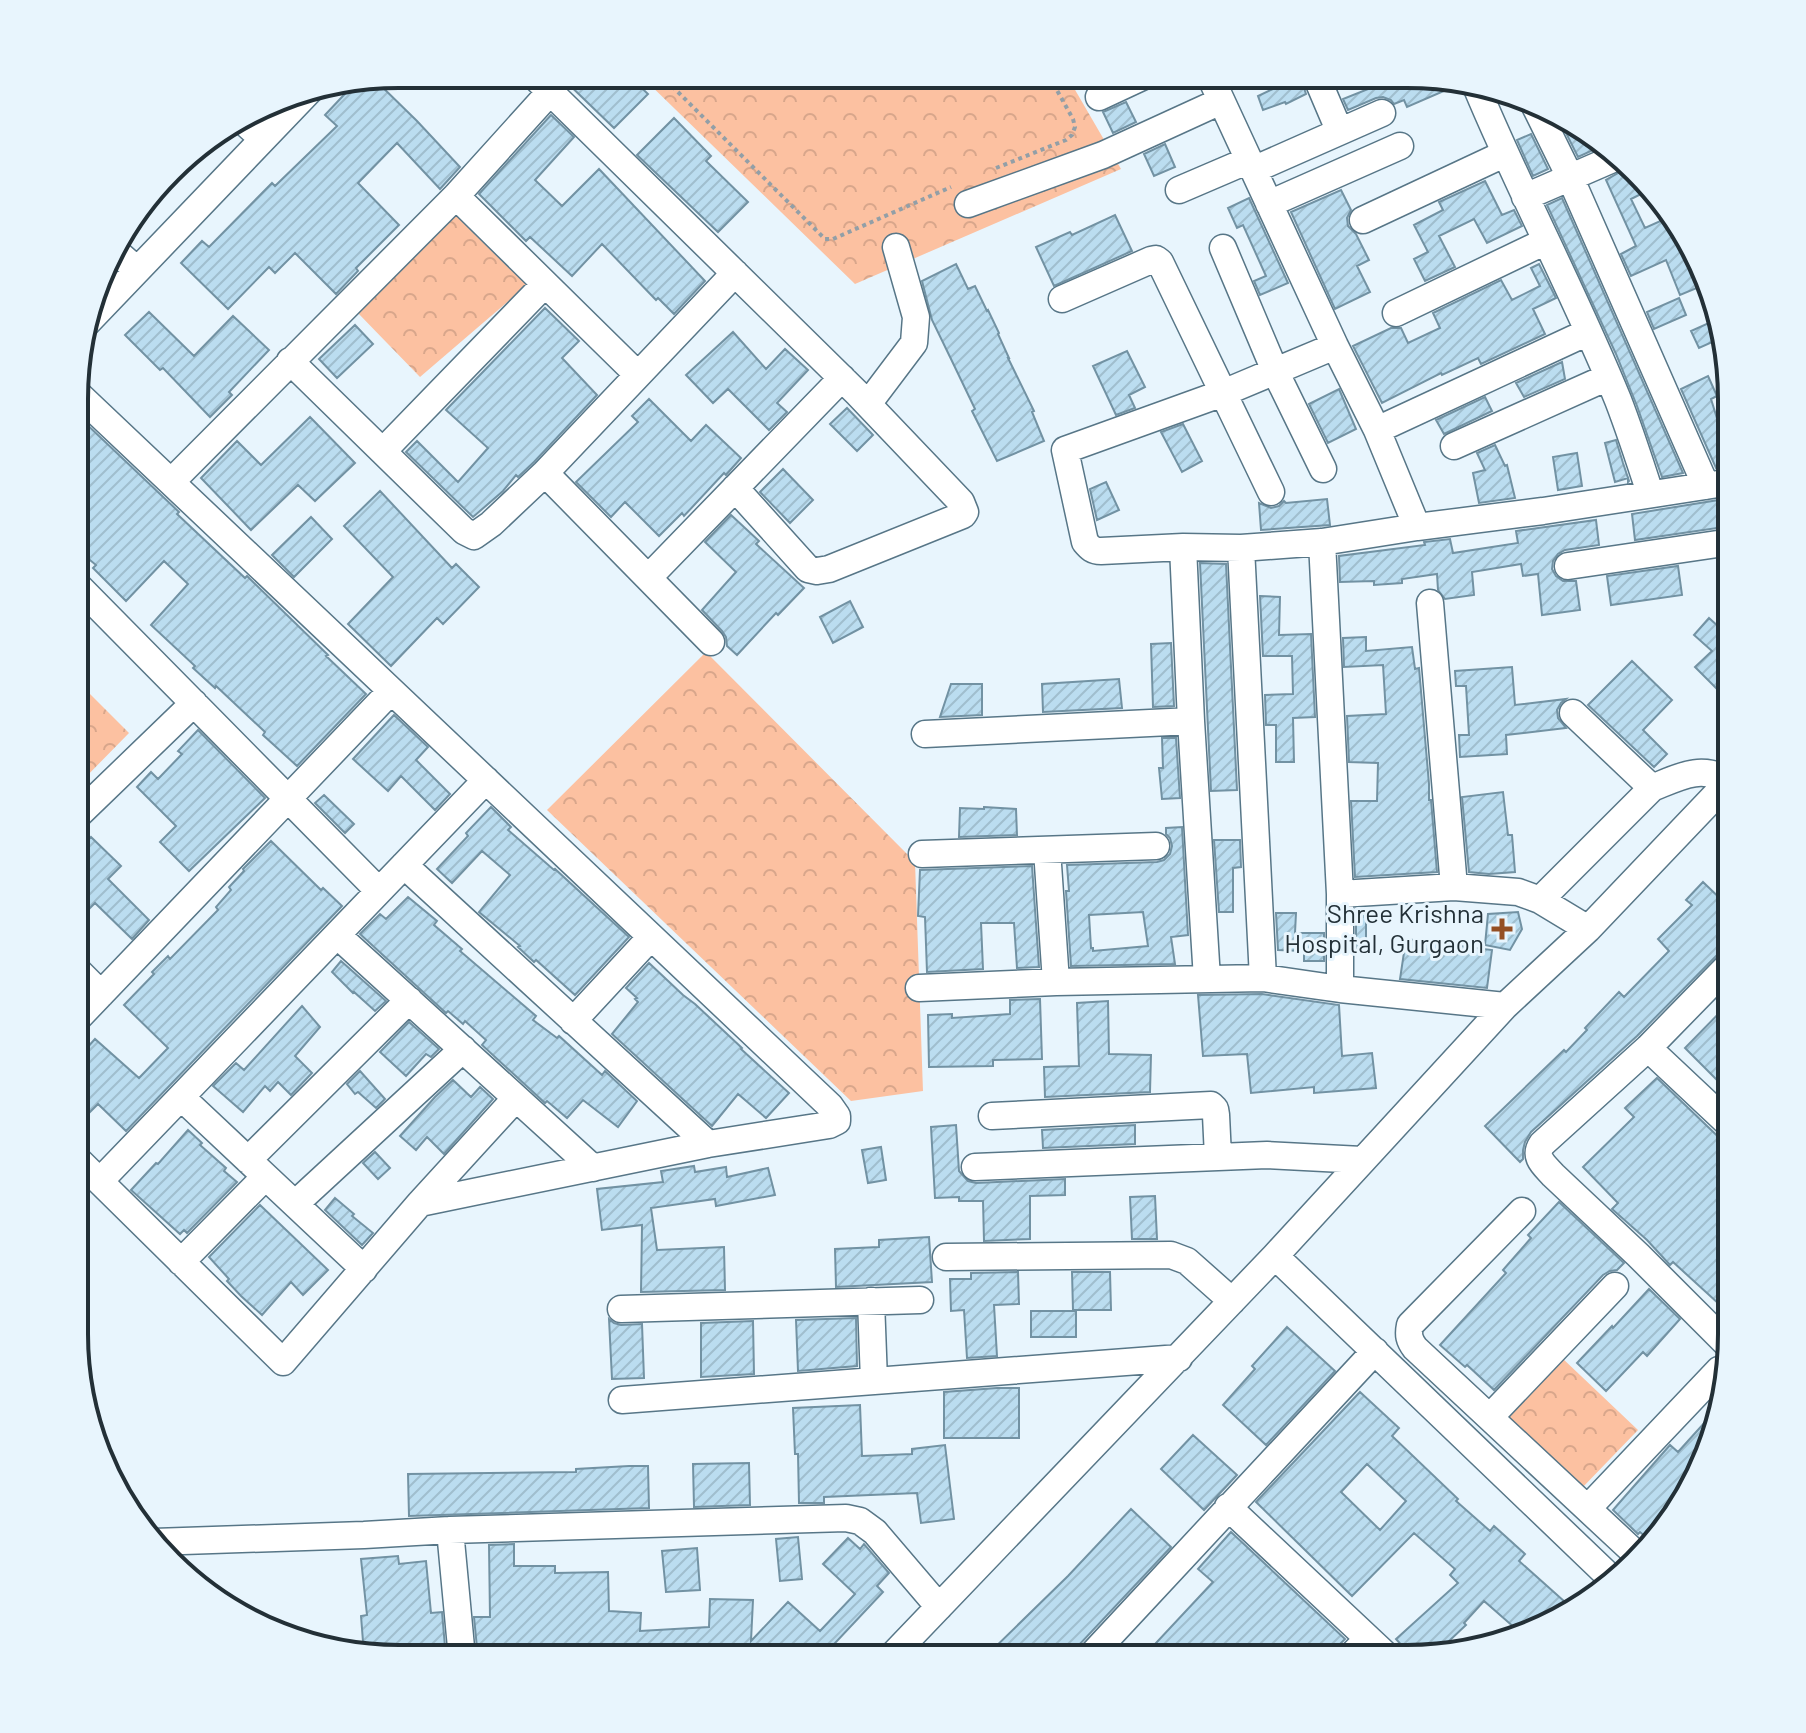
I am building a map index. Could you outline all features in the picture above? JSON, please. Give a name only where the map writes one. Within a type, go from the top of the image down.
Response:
[{"type":"street","points":[[171,482],[456,196],[537,88]]},
{"type":"street","points":[[546,88],[868,404],[961,502],[965,512],[829,569],[817,571],[808,569],[735,488]]},
{"type":"street","points":[[1099,97],[1118,88]]},
{"type":"street","points":[[1215,88],[1377,430],[1417,527]]},
{"type":"street","points":[[1321,88],[1339,130]]},
{"type":"street","points":[[1481,97],[1608,377],[1650,493]]},
{"type":"street","points":[[964,194],[1103,155],[1221,101]]},
{"type":"street","points":[[103,306],[294,107]]},
{"type":"street","points":[[1179,190],[1382,113]]},
{"type":"street","points":[[1541,119],[1718,482]]},
{"type":"street","points":[[250,127],[263,139]]},
{"type":"street","points":[[1269,204],[1400,146]]},
{"type":"street","points":[[1363,220],[1504,154]]},
{"type":"street","points":[[1525,197],[1607,161]]},
{"type":"street","points":[[456,196],[638,375]]},
{"type":"street","points":[[1396,313],[1546,241]]},
{"type":"street","points":[[868,404],[914,343],[916,317],[896,247]]},
{"type":"street","points":[[1223,248],[1275,371],[1323,469]]},
{"type":"street","points":[[123,257],[137,270]]},
{"type":"street","points":[[1062,299],[1156,259],[1160,262],[1271,492]]},
{"type":"street","points":[[290,361],[464,531],[474,536],[545,473],[735,273]]},
{"type":"street","points":[[383,451],[545,284]]},
{"type":"street","points":[[1377,430],[1588,332]]},
{"type":"street","points":[[1335,346],[1223,393],[1065,450],[1085,542],[1089,547],[1094,551],[1241,548],[1322,542],[1718,484]]},
{"type":"street","points":[[1454,446],[1608,377]]},
{"type":"street","points":[[649,577],[842,378]]},
{"type":"street","points":[[88,404],[830,1106],[837,1116],[837,1121],[829,1125],[708,1144],[420,1203]]},
{"type":"street","points":[[545,473],[711,642]]},
{"type":"street","points":[[1322,542],[1340,894],[1340,989]]},
{"type":"street","points":[[1568,566],[1718,544]]},
{"type":"street","points":[[1183,547],[1207,979]]},
{"type":"street","points":[[1241,548],[1263,978]]},
{"type":"street","points":[[88,596],[379,891]]},
{"type":"street","points":[[1430,603],[1454,887]]},
{"type":"street","points":[[88,1008],[391,691]]},
{"type":"street","points":[[88,805],[194,703]]},
{"type":"street","points":[[1573,713],[1652,788]]},
{"type":"street","points":[[925,734],[1191,721]]},
{"type":"street","points":[[1540,900],[1652,788],[1686,774],[1705,772],[1718,775]]},
{"type":"street","points":[[100,1181],[486,780]]},
{"type":"street","points":[[902,1645],[1179,1358],[1505,1006],[1588,929],[1718,793]]},
{"type":"street","points":[[922,854],[1156,846]]},
{"type":"street","points":[[1047,850],[1056,982]]},
{"type":"street","points":[[404,865],[708,1144]]},
{"type":"street","points":[[1340,894],[1454,887],[1518,892],[1540,900],[1588,929]]},
{"type":"street","points":[[337,935],[593,1168]]},
{"type":"street","points":[[573,1021],[651,937]]},
{"type":"street","points":[[1717,1351],[1540,1160],[1539,1149],[1648,1048],[1718,976]]},
{"type":"street","points":[[919,988],[1263,978],[1505,1006]]},
{"type":"street","points":[[88,981],[101,994]]},
{"type":"street","points":[[181,1262],[256,1168],[409,1000]]},
{"type":"street","points":[[1648,1048],[1718,1114]]},
{"type":"street","points":[[295,1204],[463,1049]]},
{"type":"street","points":[[181,1097],[364,1269]]},
{"type":"street","points":[[88,1170],[283,1362],[420,1203],[516,1098]]},
{"type":"street","points":[[992,1116],[1211,1105],[1216,1115],[1218,1157]]},
{"type":"street","points":[[975,1167],[1267,1155],[1362,1160]]},
{"type":"street","points":[[1522,1211],[1410,1325],[1410,1341],[1631,1549]]},
{"type":"street","points":[[946,1257],[1171,1255],[1187,1261],[1232,1301]]},
{"type":"street","points":[[1275,1256],[1606,1573]]},
{"type":"street","points":[[1490,1417],[1615,1286]]},
{"type":"street","points":[[621,1309],[920,1300]]},
{"type":"street","points":[[871,1301],[874,1381]]},
{"type":"street","points":[[1101,1645],[1375,1351]]},
{"type":"street","points":[[622,1400],[1179,1358]]},
{"type":"street","points":[[1588,1508],[1715,1369]]},
{"type":"street","points":[[1228,1507],[1375,1645]]},
{"type":"street","points":[[167,1542],[846,1518],[860,1521],[875,1532],[939,1607]]},
{"type":"street","points":[[450,1530],[461,1645]]},
{"type":"street","points":[[1362,1645],[1368,1639]]},
{"type":"path","points":[[674,88],[825,239],[833,239],[964,194]]},
{"type":"path","points":[[988,171],[1072,135],[1075,127],[1073,119],[1056,88]]},
{"type":"green space","points":[[653,88],[1074,88],[1121,169],[855,284]]},
{"type":"green space","points":[[455,205],[532,281],[420,377],[356,311]]},
{"type":"green space","points":[[706,652],[915,862],[923,1091],[851,1101],[547,810]]},
{"type":"green space","points":[[88,692],[129,733],[88,775]]},
{"type":"green space","points":[[1561,1357],[1638,1430],[1582,1488],[1506,1415]]},
{"type":"building","points":[[573,88],[642,88],[648,94],[614,128]]},
{"type":"building","points":[[1275,88],[1304,88],[1306,94],[1263,110],[1258,96]]},
{"type":"building","points":[[1370,88],[1444,91],[1407,107],[1404,100],[1394,104],[1383,97],[1348,110],[1343,99]]},
{"type":"building","points":[[384,89],[460,167],[440,189],[397,143],[358,183],[399,225],[356,268],[358,271],[336,294],[295,253],[275,273],[269,267],[228,309],[181,263],[202,241],[209,247],[272,183],[275,186],[337,126],[325,115],[346,93]]},
{"type":"building","points":[[1126,102],[1136,122],[1113,133],[1103,112]]},
{"type":"building","points":[[551,115],[574,137],[535,180],[562,206],[599,169],[705,281],[674,314],[658,298],[656,300],[602,244],[572,276],[530,237],[526,241],[479,194]]},
{"type":"building","points":[[674,118],[711,156],[706,161],[748,202],[718,232],[637,155]]},
{"type":"building","points":[[1565,132],[1593,150],[1578,157]]},
{"type":"building","points":[[1531,134],[1548,169],[1533,176],[1517,140]]},
{"type":"building","points":[[1165,144],[1175,167],[1154,176],[1144,154]]},
{"type":"building","points":[[1620,172],[1641,194],[1631,199],[1645,228],[1662,220],[1697,288],[1680,295],[1666,260],[1631,276],[1621,254],[1636,246],[1606,180]]},
{"type":"building","points":[[1485,181],[1502,215],[1514,210],[1522,226],[1487,243],[1474,219],[1439,236],[1455,267],[1425,281],[1414,259],[1428,252],[1414,225],[1443,210],[1439,202]]},
{"type":"building","points":[[1341,190],[1351,210],[1347,218],[1348,226],[1356,234],[1369,260],[1357,266],[1370,292],[1335,309],[1291,212]]},
{"type":"building","points":[[1249,198],[1288,283],[1260,295],[1254,281],[1266,276],[1243,225],[1237,228],[1228,208]]},
{"type":"building","points":[[1562,198],[1683,473],[1662,477],[1616,354],[1547,205]]},
{"type":"building","points":[[1115,215],[1132,251],[1054,286],[1036,247]]},
{"type":"building","points":[[956,264],[968,289],[975,286],[988,310],[1034,411],[1044,441],[997,461],[932,320],[922,281]]},
{"type":"building","points":[[1539,264],[1556,298],[1533,309],[1545,334],[1481,364],[1478,358],[1441,373],[1382,403],[1353,346],[1391,328],[1401,328],[1408,343],[1440,328],[1433,313],[1501,280],[1512,300],[1540,286],[1531,268]]},
{"type":"building","points":[[1679,298],[1686,315],[1654,329],[1647,312]]},
{"type":"building","points":[[545,308],[579,341],[562,358],[597,395],[534,462],[473,517],[406,452],[417,441],[458,482],[488,448],[446,410]]},
{"type":"building","points":[[149,312],[194,356],[233,316],[269,350],[210,417],[163,368],[160,370],[125,335]]},
{"type":"building","points":[[1708,323],[1712,342],[1699,348],[1691,331]]},
{"type":"building","points":[[355,325],[373,344],[337,378],[319,359]]},
{"type":"building","points":[[733,332],[766,369],[785,349],[808,370],[777,403],[787,412],[769,430],[728,389],[713,403],[686,375]]},
{"type":"building","points":[[1127,351],[1145,387],[1129,395],[1135,408],[1116,415],[1093,366]]},
{"type":"building","points":[[1562,362],[1565,379],[1524,397],[1516,383]]},
{"type":"building","points":[[1708,376],[1717,396],[1711,399],[1718,422],[1718,468],[1716,468],[1681,389]]},
{"type":"building","points":[[1339,389],[1356,429],[1328,443],[1309,404]]},
{"type":"building","points":[[1485,397],[1492,411],[1444,434],[1436,420]]},
{"type":"building","points":[[649,399],[691,441],[706,425],[741,458],[684,516],[682,513],[659,536],[625,502],[611,517],[576,482],[638,422],[632,416]]},
{"type":"building","points":[[847,408],[873,435],[857,451],[830,424]]},
{"type":"building","points":[[310,417],[355,463],[315,501],[298,485],[251,530],[201,478],[237,441],[261,465]]},
{"type":"building","points":[[1183,424],[1202,461],[1182,472],[1161,432]]},
{"type":"building","points":[[88,426],[366,694],[297,766],[151,625],[188,584],[164,561],[126,601],[93,568],[96,565],[88,558]]},
{"type":"building","points":[[1616,440],[1628,478],[1615,482],[1605,443]]},
{"type":"building","points":[[1495,445],[1507,465],[1515,498],[1479,503],[1473,473],[1485,470],[1477,453]]},
{"type":"building","points":[[1577,453],[1582,486],[1558,490],[1553,457]]},
{"type":"building","points":[[783,469],[813,500],[790,523],[760,492]]},
{"type":"building","points":[[1106,482],[1119,510],[1097,520],[1090,489]]},
{"type":"building","points":[[380,491],[452,568],[456,564],[479,587],[443,624],[437,618],[391,666],[348,624],[393,577],[344,526]]},
{"type":"building","points":[[1327,499],[1330,525],[1261,530],[1259,503],[1271,508],[1284,501]]},
{"type":"building","points":[[1718,500],[1718,528],[1635,540],[1632,514]]},
{"type":"building","points":[[731,515],[759,541],[756,544],[804,588],[737,655],[727,646],[722,631],[702,610],[736,572],[705,542]]},
{"type":"building","points":[[311,517],[332,539],[294,577],[272,555]]},
{"type":"building","points":[[1596,520],[1599,545],[1565,550],[1553,561],[1552,569],[1556,576],[1563,581],[1576,581],[1580,610],[1542,615],[1538,574],[1523,576],[1521,564],[1472,572],[1474,595],[1445,599],[1438,590],[1437,574],[1402,579],[1402,583],[1374,585],[1374,581],[1340,582],[1339,556],[1450,539],[1453,553],[1518,543],[1516,531]]},
{"type":"building","points":[[1200,563],[1226,564],[1237,790],[1211,791]]},
{"type":"building","points":[[1678,566],[1682,595],[1611,605],[1607,576]]},
{"type":"building","points":[[1260,596],[1280,597],[1279,635],[1311,634],[1315,717],[1293,718],[1294,762],[1276,762],[1276,725],[1266,725],[1265,695],[1293,694],[1292,656],[1263,656]]},
{"type":"building","points":[[850,601],[863,627],[833,643],[820,617]]},
{"type":"building","points":[[1709,618],[1718,626],[1718,690],[1695,667],[1712,651],[1694,635]]},
{"type":"building","points":[[1366,637],[1366,651],[1412,647],[1415,669],[1419,668],[1437,872],[1355,877],[1351,801],[1377,801],[1378,763],[1349,762],[1347,716],[1386,714],[1383,665],[1344,667],[1343,638]]},
{"type":"building","points":[[1171,643],[1174,706],[1153,707],[1151,644]]},
{"type":"building","points":[[1632,661],[1672,700],[1643,730],[1667,754],[1654,767],[1588,705]]},
{"type":"building","points":[[1512,667],[1515,705],[1566,699],[1557,710],[1558,718],[1566,728],[1506,735],[1507,754],[1460,757],[1459,735],[1469,735],[1466,686],[1456,686],[1455,671]]},
{"type":"building","points":[[1119,679],[1122,708],[1043,712],[1042,684]]},
{"type":"building","points":[[951,684],[982,684],[982,715],[940,717]]},
{"type":"building","points":[[394,715],[428,747],[416,760],[450,794],[435,810],[401,776],[388,791],[353,759]]},
{"type":"building","points":[[198,730],[265,798],[189,871],[160,842],[176,826],[137,787],[151,772],[158,779],[182,754],[178,751]]},
{"type":"building","points":[[1162,738],[1176,738],[1180,798],[1162,799],[1159,768],[1163,768]]},
{"type":"building","points":[[1503,792],[1508,835],[1512,835],[1515,872],[1469,872],[1462,797]]},
{"type":"building","points":[[324,795],[354,824],[345,833],[315,803]]},
{"type":"building","points":[[491,807],[511,827],[508,830],[629,937],[575,995],[479,912],[510,875],[482,851],[452,883],[437,869]]},
{"type":"building","points":[[960,808],[1016,809],[1017,835],[959,837]]},
{"type":"building","points":[[1182,827],[1188,935],[1171,937],[1175,964],[1071,966],[1067,865],[1164,860],[1172,846],[1166,828]],"holes":[[[1143,912],[1148,946],[1093,951],[1089,915]]]},
{"type":"building","points":[[91,837],[121,866],[108,879],[149,920],[132,939],[95,903],[88,910],[88,840]]},
{"type":"building","points":[[1214,840],[1240,840],[1241,867],[1233,868],[1233,912],[1219,912]]},
{"type":"building","points":[[271,841],[342,906],[126,1131],[98,1104],[88,1114],[88,1047],[95,1039],[139,1078],[168,1048],[124,1005],[154,974],[152,972],[168,956],[170,959],[218,910],[216,907],[243,869]]},
{"type":"building","points":[[1032,866],[1039,967],[1017,968],[1014,923],[981,923],[983,969],[927,972],[925,917],[918,916],[920,870]]},
{"type":"building","points":[[1703,882],[1718,896],[1718,954],[1637,1036],[1531,1132],[1520,1162],[1485,1126],[1564,1050],[1566,1052],[1619,992],[1624,997],[1669,951],[1658,939],[1692,905],[1686,900]]},
{"type":"building","points":[[408,897],[437,921],[434,925],[462,949],[460,951],[536,1016],[533,1020],[557,1038],[559,1036],[602,1075],[605,1071],[637,1101],[618,1127],[583,1100],[567,1118],[547,1101],[545,1103],[482,1045],[486,1040],[465,1021],[463,1024],[448,1011],[446,1013],[360,934],[380,914],[386,919]]},
{"type":"building","points":[[1356,912],[1366,912],[1366,952],[1356,952]]},
{"type":"building","points":[[1518,912],[1522,929],[1510,950],[1485,945],[1488,914]]},
{"type":"building","points":[[1276,913],[1296,913],[1295,933],[1324,933],[1324,961],[1304,961],[1304,951],[1278,950]]},
{"type":"building","points":[[1406,939],[1492,950],[1487,988],[1400,979]]},
{"type":"building","points":[[341,961],[386,1001],[375,1011],[332,972]]},
{"type":"building","points":[[649,963],[789,1093],[766,1118],[738,1094],[712,1126],[612,1034],[638,1002],[626,988]]},
{"type":"building","points":[[1262,994],[1339,1005],[1342,1056],[1372,1053],[1376,1088],[1314,1093],[1314,1087],[1251,1093],[1247,1054],[1203,1056],[1198,995]]},
{"type":"building","points":[[1040,999],[1042,1059],[993,1060],[993,1066],[929,1067],[928,1015],[952,1014],[952,1018],[1010,1014],[1010,1000]]},
{"type":"building","points":[[1108,1001],[1109,1054],[1151,1055],[1150,1092],[1045,1097],[1044,1067],[1079,1066],[1077,1003]]},
{"type":"building","points":[[302,1006],[320,1027],[295,1056],[312,1073],[291,1095],[278,1082],[270,1091],[265,1086],[243,1112],[213,1086],[236,1063],[244,1070]]},
{"type":"building","points":[[1718,1014],[1718,1081],[1685,1048]]},
{"type":"building","points":[[409,1022],[439,1049],[431,1057],[426,1054],[406,1076],[380,1052]]},
{"type":"building","points":[[360,1071],[385,1099],[376,1108],[358,1092],[355,1094],[347,1084]]},
{"type":"building","points":[[1657,1078],[1718,1137],[1718,1303],[1673,1262],[1670,1265],[1612,1209],[1618,1203],[1583,1167],[1634,1117],[1625,1108]]},
{"type":"building","points":[[453,1080],[471,1097],[480,1087],[493,1099],[444,1154],[427,1137],[416,1150],[400,1136]]},
{"type":"building","points":[[956,1125],[959,1171],[968,1181],[1065,1179],[1065,1195],[1030,1196],[1030,1239],[984,1241],[983,1201],[959,1201],[959,1197],[935,1198],[931,1127]]},
{"type":"building","points":[[1135,1125],[1135,1144],[1043,1148],[1042,1130]]},
{"type":"building","points":[[188,1130],[237,1182],[187,1233],[184,1230],[180,1234],[131,1190]]},
{"type":"building","points":[[881,1147],[886,1180],[868,1183],[862,1150]]},
{"type":"building","points":[[375,1152],[390,1168],[378,1179],[363,1163]]},
{"type":"building","points":[[694,1166],[695,1172],[726,1167],[727,1177],[768,1168],[775,1195],[716,1206],[715,1199],[651,1208],[657,1250],[724,1247],[725,1290],[641,1292],[642,1225],[602,1230],[597,1189],[663,1182],[661,1171]]},
{"type":"building","points":[[1155,1196],[1157,1239],[1132,1239],[1130,1197]]},
{"type":"building","points":[[335,1198],[373,1233],[362,1245],[325,1210]]},
{"type":"building","points":[[1559,1202],[1624,1263],[1617,1270],[1603,1275],[1494,1390],[1440,1345],[1506,1273],[1503,1270],[1531,1238],[1528,1235]]},
{"type":"building","points":[[260,1205],[328,1270],[303,1295],[291,1282],[262,1315],[227,1281],[229,1279],[209,1257]]},
{"type":"building","points":[[929,1237],[932,1282],[836,1287],[835,1249],[879,1247],[879,1240]]},
{"type":"building","points":[[1018,1272],[1019,1304],[994,1305],[997,1356],[967,1358],[964,1310],[951,1311],[950,1279],[971,1279],[971,1273]]},
{"type":"building","points":[[1072,1272],[1110,1272],[1111,1310],[1073,1310]]},
{"type":"building","points":[[1649,1289],[1680,1319],[1647,1356],[1643,1352],[1606,1391],[1577,1363]]},
{"type":"building","points":[[1031,1311],[1076,1311],[1076,1337],[1031,1337]]},
{"type":"building","points":[[856,1318],[857,1366],[798,1371],[796,1320]]},
{"type":"building","points":[[609,1319],[621,1325],[642,1324],[644,1378],[612,1379]]},
{"type":"building","points":[[753,1321],[754,1374],[701,1377],[701,1323]]},
{"type":"building","points":[[1287,1327],[1335,1371],[1266,1445],[1223,1405]]},
{"type":"building","points":[[1019,1388],[1019,1438],[944,1438],[944,1392]]},
{"type":"building","points":[[1360,1392],[1399,1428],[1392,1436],[1458,1499],[1456,1501],[1490,1531],[1494,1526],[1525,1554],[1519,1561],[1565,1602],[1513,1626],[1484,1601],[1448,1642],[1401,1645],[1396,1639],[1458,1583],[1450,1575],[1455,1569],[1414,1533],[1352,1596],[1256,1502]],"holes":[[[1367,1464],[1406,1501],[1380,1530],[1341,1492]]]},
{"type":"building","points":[[860,1405],[862,1456],[912,1454],[912,1449],[945,1445],[954,1519],[921,1523],[917,1493],[824,1497],[824,1503],[799,1503],[793,1408]]},
{"type":"building","points":[[1704,1423],[1686,1471],[1666,1507],[1644,1535],[1640,1532],[1638,1534],[1613,1510],[1670,1445],[1678,1452]]},
{"type":"building","points":[[1193,1435],[1237,1475],[1204,1510],[1161,1469]]},
{"type":"building","points":[[749,1463],[750,1505],[694,1507],[693,1464]]},
{"type":"building","points":[[648,1466],[649,1508],[409,1516],[408,1474],[576,1472],[576,1469]]},
{"type":"building","points":[[1131,1509],[1171,1547],[1079,1645],[997,1645]]},
{"type":"building","points":[[1231,1532],[1345,1639],[1339,1645],[1154,1645],[1213,1582],[1198,1569]]},
{"type":"building","points":[[798,1537],[802,1579],[780,1581],[776,1539]]},
{"type":"building","points":[[848,1538],[860,1549],[864,1544],[889,1573],[877,1586],[883,1592],[833,1645],[477,1645],[474,1617],[490,1617],[489,1545],[514,1544],[514,1566],[555,1566],[555,1573],[608,1572],[609,1611],[641,1613],[640,1631],[709,1627],[710,1599],[753,1600],[751,1641],[788,1602],[820,1631],[855,1594],[823,1564]]},
{"type":"building","points":[[697,1548],[700,1590],[666,1592],[662,1551]]},
{"type":"building","points":[[398,1556],[399,1564],[426,1561],[431,1613],[442,1612],[445,1645],[363,1642],[361,1616],[367,1615],[361,1559]]},
{"type":"place","name":"Shree Krishna Hospital, Gurgaon","points":[[1502,929]]}]
